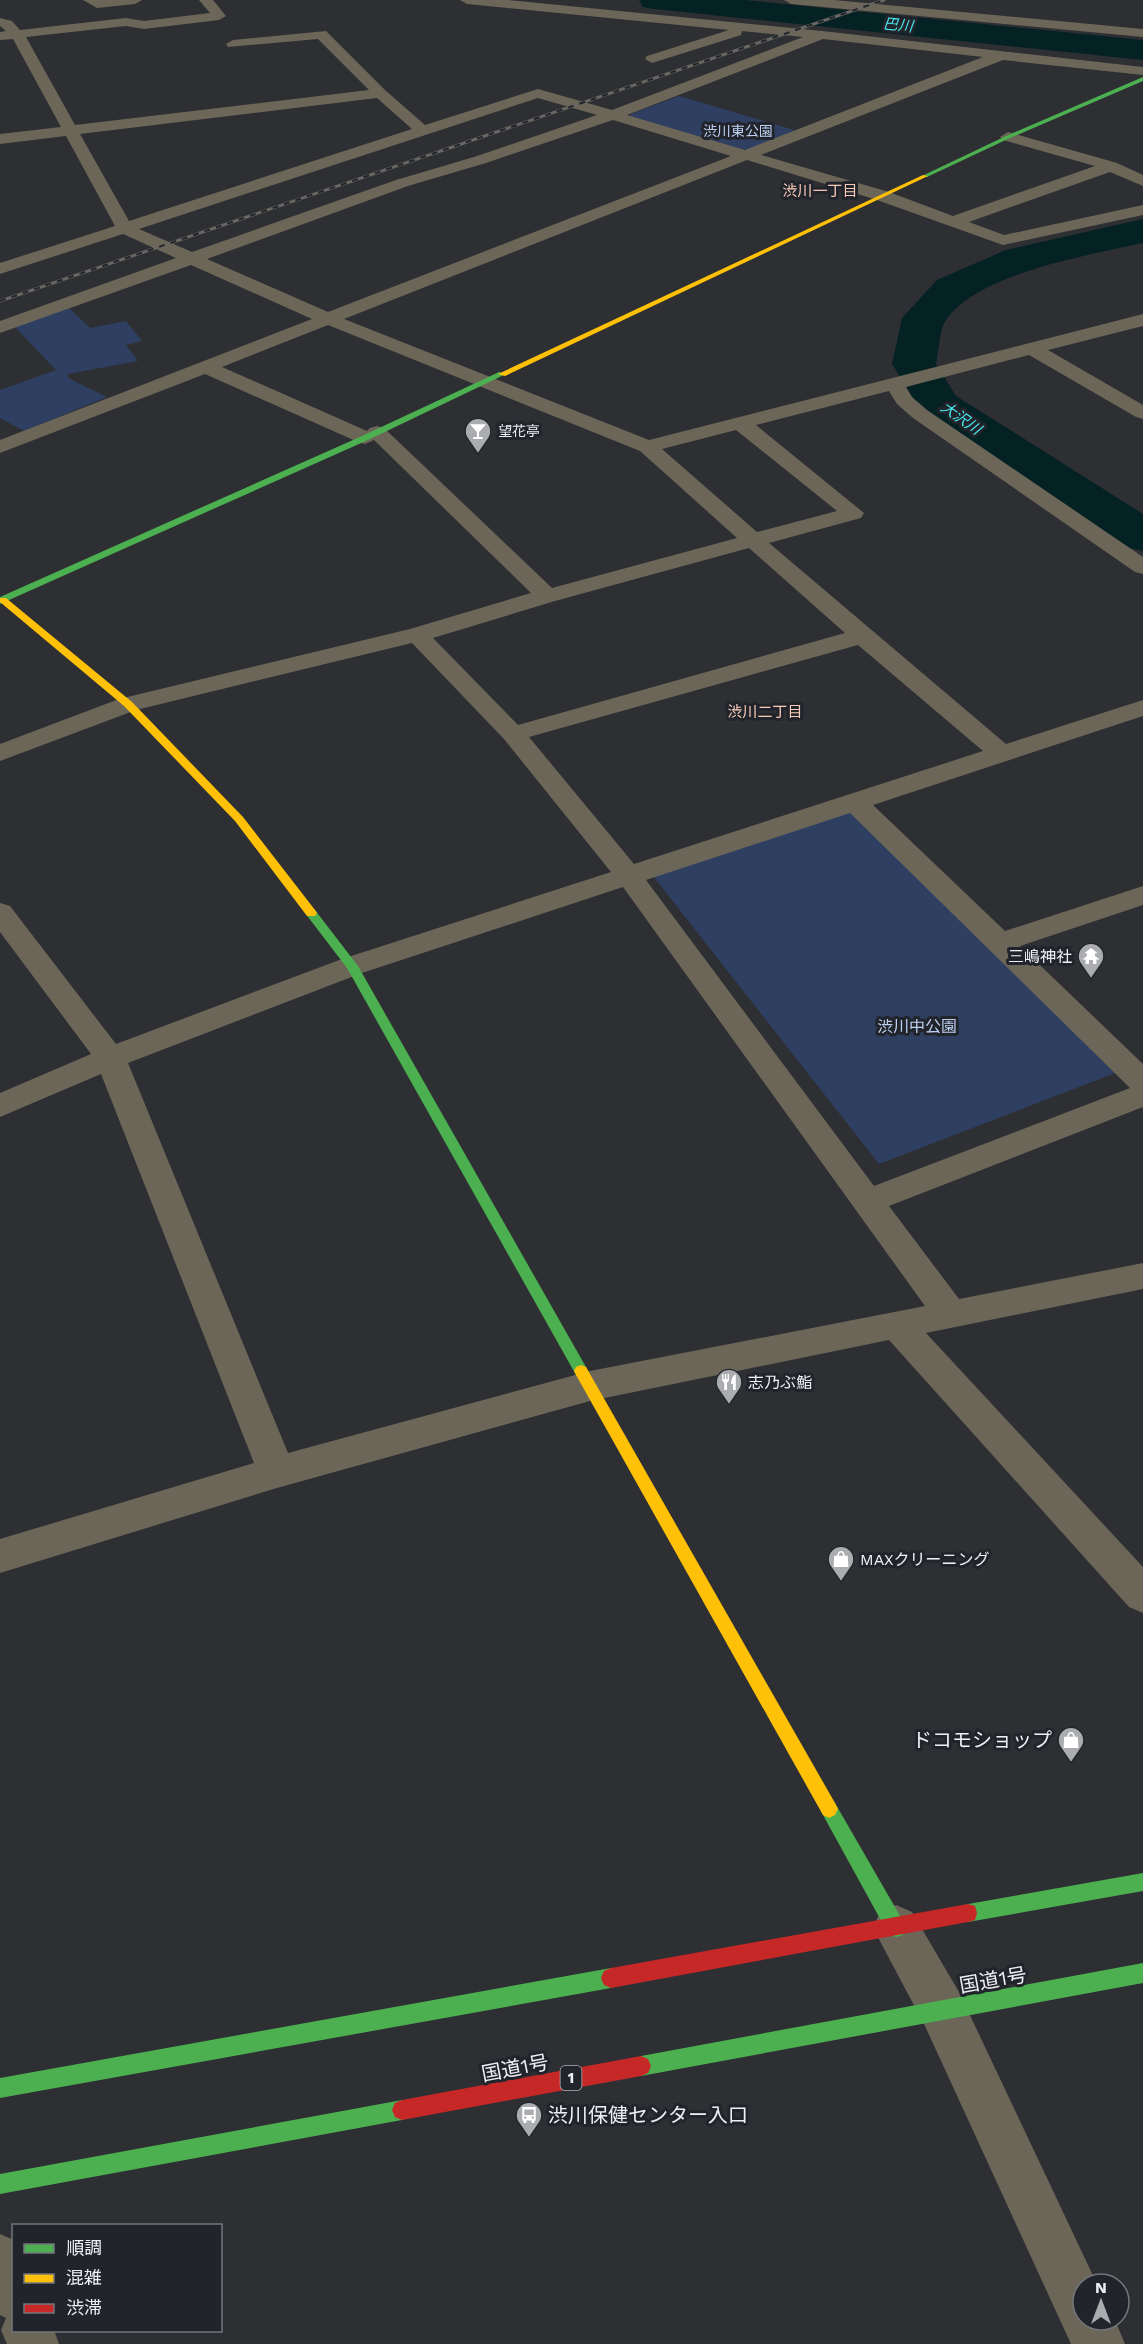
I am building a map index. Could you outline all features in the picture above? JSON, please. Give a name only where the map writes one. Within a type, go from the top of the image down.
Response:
[{"type":"main road","points":[[896,1928],[352,966],[239,819],[128,704],[1,599],[488,382],[1008,137],[1143,79]]},
{"type":"main road","points":[[1117,90],[1134,97]]},
{"type":"main road","points":[[0,2088],[1143,1882]]},
{"type":"main road","name":"国道1号","points":[[0,2184],[942,2008],[1143,1973]]},
{"type":"street","points":[[90,0],[97,4],[135,0]]},
{"type":"street","points":[[0,36],[126,22],[144,25],[219,16],[206,0]]},
{"type":"street","points":[[467,0],[822,34],[1143,71]]},
{"type":"street","points":[[791,0],[1143,33]]},
{"type":"street","points":[[0,22],[7,24],[17,34],[125,229],[190,260],[328,319],[647,447],[752,541],[1001,753]]},
{"type":"street","points":[[652,59],[746,28]]},
{"type":"street","points":[[233,44],[321,34],[420,137]]},
{"type":"street","points":[[0,327],[402,183],[480,160],[610,116],[822,34]]},
{"type":"street","points":[[0,447],[1002,55]]},
{"type":"street","points":[[0,139],[380,93]]},
{"type":"street","points":[[0,269],[420,137],[538,93],[883,196],[1003,240],[1143,210]]},
{"type":"street","points":[[1008,137],[1111,166],[1143,181]]},
{"type":"street","points":[[449,150],[480,160]]},
{"type":"street","points":[[954,221],[1111,166]]},
{"type":"street","points":[[647,447],[1143,320]]},
{"type":"street","points":[[1032,349],[1143,413]]},
{"type":"street","points":[[206,367],[371,435],[547,596]]},
{"type":"street","points":[[894,382],[904,400],[920,414],[1143,567]]},
{"type":"street","points":[[0,753],[128,704],[417,635],[547,596],[853,513],[740,423]]},
{"type":"street","points":[[417,635],[513,734],[629,876],[950,1314]]},
{"type":"street","points":[[513,734],[862,636]]},
{"type":"street","points":[[0,1106],[111,1058],[352,966],[1001,753],[1138,715]]},
{"type":"street","points":[[854,802],[1143,1082]]},
{"type":"street","points":[[999,943],[1143,895]]},
{"type":"street","points":[[0,912],[111,1058],[277,1472]]},
{"type":"street","points":[[866,1202],[1143,1095]]},
{"type":"street","points":[[0,1556],[277,1472],[590,1386],[1143,1276]]},
{"type":"street","points":[[898,1326],[1143,1595]]},
{"type":"street","points":[[896,1928],[942,2008],[1071,2285]]},
{"type":"street","points":[[0,2260],[12,2290]]},
{"type":"green space","name":"渋川東公園","points":[[679,96],[798,131],[752,149],[738,149],[630,117],[631,114]]},
{"type":"green space","points":[[69,308],[90,328],[126,321],[142,341],[126,345],[138,361],[68,374],[68,378],[107,397],[24,431],[0,418],[0,390],[56,370],[15,327]]},
{"type":"green space","name":"渋川中公園","points":[[859,809],[1123,1070],[879,1164],[653,876]]},
{"type":"waterway","name":"巴川","points":[[654,0],[1143,50]]},
{"type":"waterway","name":"大沢川","points":[[1143,231],[1020,259],[952,289],[924,318],[914,364],[939,405],[1143,536]]},
{"type":"railway","points":[[0,301],[884,0]]},
{"type":"traffic: fast","points":[[925,176],[1008,137],[1143,79]]},
{"type":"traffic: fast","points":[[0,601],[365,438],[502,374]]},
{"type":"traffic: fast","points":[[311,913],[352,966],[581,1371]]},
{"type":"traffic: fast","points":[[829,1809],[896,1928]]},
{"type":"traffic: fast","points":[[968,1913],[1143,1882]]},
{"type":"traffic: fast","points":[[641,2066],[1143,1973]]},
{"type":"traffic: fast","points":[[0,2088],[611,1978]]},
{"type":"traffic: fast","points":[[0,2184],[402,2110]]},
{"type":"traffic: slow","points":[[502,374],[925,176]]},
{"type":"traffic: slow","points":[[3,600],[128,704],[239,819],[311,913]]},
{"type":"traffic: slow","points":[[581,1371],[829,1809]]},
{"type":"traffic: jam","points":[[611,1978],[968,1913]]},
{"type":"traffic: jam","points":[[402,2110],[641,2066]]},
{"type":"place","name":"望花亭","points":[[478,454]]},
{"type":"place","name":"三嶋神社","points":[[1091,979]]},
{"type":"place","name":"志乃ぶ鮨","points":[[729,1405]]},
{"type":"place","name":"MAXクリーニング","points":[[841,1582]]},
{"type":"place","name":"ドコモショップ","points":[[1071,1763]]},
{"type":"place","name":"渋川保健センター入口","points":[[529,2138]]},
{"type":"district","name":"渋川一丁目","points":[[820,191]]},
{"type":"district","name":"渋川二丁目","points":[[765,712]]}]
